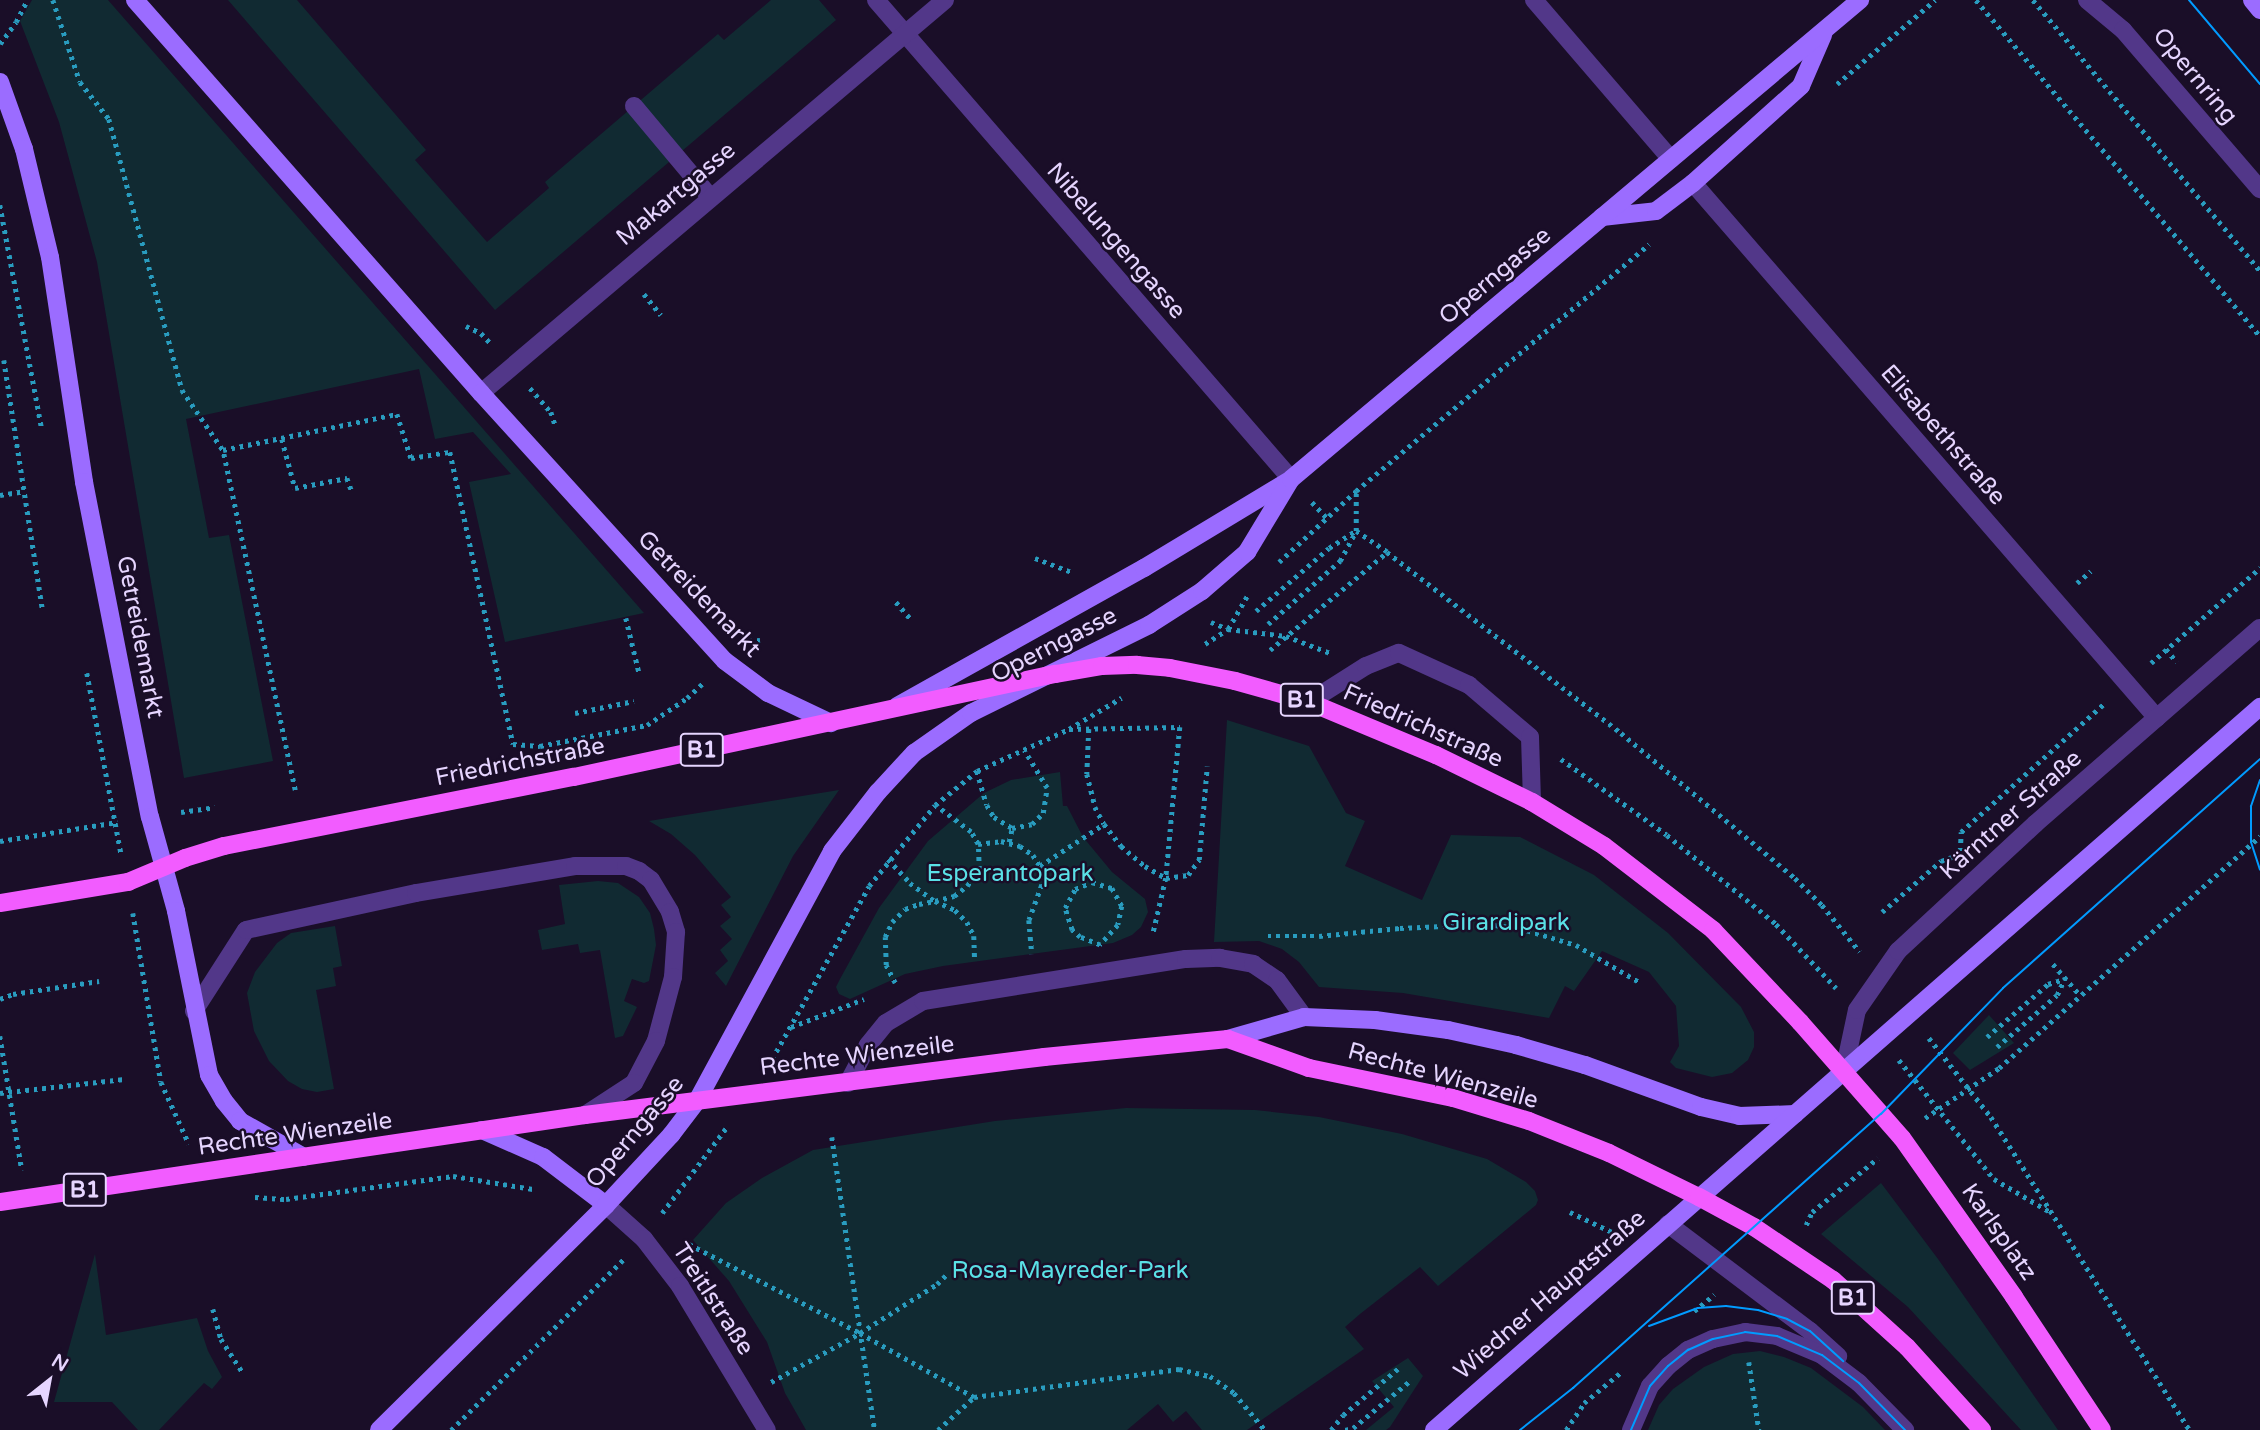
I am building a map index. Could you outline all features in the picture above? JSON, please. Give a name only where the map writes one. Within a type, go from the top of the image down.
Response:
[{"type":"main road","name":"Getreidemarkt","points":[[135,0],[481,393],[726,661],[768,693],[831,723]]},
{"type":"main road","name":"Operngasse","points":[[379,1430],[606,1205],[671,1135],[698,1101],[832,851],[878,792],[914,753],[971,713],[1056,674],[1149,625],[1202,591],[1247,552],[1291,479],[1860,0]]},
{"type":"main road","points":[[2252,0],[2260,10]]},
{"type":"main road","points":[[1602,217],[1656,211],[1693,183],[1801,86],[1826,28]]},
{"type":"main road","name":"Getreidemarkt","points":[[0,82],[24,149],[50,257],[84,482],[150,817],[176,911],[209,1075],[240,1121],[304,1157]]},
{"type":"main road","name":"Friedrichstraße","points":[[888,711],[1144,568],[1291,479]]},
{"type":"main road","name":"Friedrichstraße","points":[[164,868],[224,846],[831,723],[1056,674],[1102,666],[1170,668],[1235,681],[1308,702],[1436,755],[1532,802],[1604,846],[1713,930],[1844,1071]]},
{"type":"main road","points":[[1699,1197],[2260,707]]},
{"type":"main road","name":"B1","points":[[0,903],[128,882],[164,868]]},
{"type":"main road","points":[[1228,1039],[1304,1017],[1375,1020],[1448,1030],[1516,1045],[1585,1065],[1700,1107],[1739,1116],[1795,1114]]},
{"type":"main road","name":"Rechte Wienzeile","points":[[0,1202],[585,1115],[1044,1057],[1228,1039],[1309,1068],[1453,1098],[1529,1122],[1609,1153],[1699,1197]]},
{"type":"main road","name":"Karlsplatz","points":[[1844,1071],[1926,1169],[2102,1430]]},
{"type":"main road","points":[[482,1130],[543,1157],[606,1205]]},
{"type":"main road","name":"B1","points":[[1699,1197],[1754,1227],[1842,1288],[1907,1347],[1982,1430]]},
{"type":"main road","name":"Wiedner Hauptstraße","points":[[1434,1430],[1699,1197]]},
{"type":"street","name":"Nibelungengasse","points":[[876,0],[1291,479]]},
{"type":"street","name":"Makartgasse","points":[[481,393],[945,0]]},
{"type":"street","points":[[1534,0],[1671,159]]},
{"type":"street","name":"Opernring","points":[[2087,0],[2123,30],[2260,189]]},
{"type":"street","points":[[634,106],[710,197]]},
{"type":"street","name":"Elisabethstraße","points":[[1693,183],[2157,718]]},
{"type":"street","name":"Kärntner Straße","points":[[1844,1071],[1857,1010],[1898,951],[2035,824],[2260,628]]},
{"type":"street","points":[[1308,702],[1366,666],[1399,653],[1468,685],[1530,737],[1532,802]]},
{"type":"street","points":[[194,1011],[246,930],[416,893],[575,866],[626,866],[639,871],[650,880],[670,912],[676,932],[673,977],[656,1041],[634,1083],[585,1115]]},
{"type":"street","points":[[848,1083],[868,1045],[886,1023],[923,1001],[1186,959],[1220,958],[1253,964],[1277,980],[1304,1017]]},
{"type":"street","name":"Treitlstraße","points":[[606,1205],[644,1239],[680,1286],[766,1430]]},
{"type":"street","points":[[1668,1224],[1825,1343],[1905,1430]]},
{"type":"street","points":[[1632,1430],[1650,1386],[1677,1358],[1713,1339],[1745,1332],[1777,1336],[1822,1355],[1878,1400]]},
{"type":"path","points":[[0,44],[16,22],[27,0]]},
{"type":"path","points":[[53,0],[80,82],[109,119],[182,390],[223,450],[295,790]]},
{"type":"path","points":[[1976,0],[2260,336]]},
{"type":"path","points":[[2033,0],[2260,271]]},
{"type":"path","points":[[4,360],[44,611]]},
{"type":"path","points":[[223,450],[397,414],[411,458],[450,452],[513,744],[540,746],[647,725],[687,698],[746,642],[760,640]]},
{"type":"path","points":[[282,439],[295,488],[347,478],[352,492]]},
{"type":"path","points":[[0,495],[23,491]]},
{"type":"path","points":[[1268,624],[1340,561],[1356,531],[1356,491],[1326,517]]},
{"type":"path","points":[[1356,531],[1621,733],[1795,878],[1822,905],[1880,977]]},
{"type":"path","points":[[1256,611],[1329,548],[1356,531]]},
{"type":"path","points":[[1270,650],[1387,552]]},
{"type":"path","points":[[1960,854],[1961,832],[2127,683],[2260,569]]},
{"type":"path","points":[[896,602],[910,618]]},
{"type":"path","points":[[626,618],[639,672]]},
{"type":"path","points":[[1228,629],[1286,636]]},
{"type":"path","points":[[575,713],[634,701]]},
{"type":"path","points":[[451,1430],[644,1239],[751,1095],[848,919],[888,859],[935,805],[977,771],[1069,729],[1180,727],[1166,878],[1152,944]]},
{"type":"path","points":[[1089,729],[1087,774],[1095,807],[1121,846],[1144,866],[1166,878],[1188,875],[1199,860],[1208,766]]},
{"type":"path","points":[[1530,737],[1667,835],[1776,924],[1857,1010]]},
{"type":"path","points":[[977,771],[987,805],[994,817],[1012,828],[1032,824],[1043,813],[1047,788],[1024,750]]},
{"type":"path","points":[[897,987],[886,965],[884,953],[892,922],[905,909],[954,896],[967,886],[979,869],[978,844],[971,832],[935,805]]},
{"type":"path","points":[[0,841],[114,822],[128,882],[161,1082],[186,1140],[211,1170],[245,1194],[264,1199],[453,1176],[538,1190]]},
{"type":"path","points":[[1040,866],[1104,824]]},
{"type":"path","points":[[1009,842],[1012,828]]},
{"type":"path","points":[[1937,1108],[1999,1068],[2260,836]]},
{"type":"path","points":[[978,844],[1009,842],[1033,855],[1040,866],[1044,876],[1042,886],[1028,920],[1033,962]]},
{"type":"path","points":[[888,859],[910,884],[935,901],[955,910],[974,936],[976,954],[972,972]]},
{"type":"path","points":[[1882,912],[1941,861]]},
{"type":"path","points":[[1083,884],[1103,884],[1112,888],[1122,906],[1118,925],[1100,945],[1080,937],[1072,930],[1065,908],[1068,897],[1083,884]]},
{"type":"path","points":[[1255,936],[1319,936],[1400,928],[1486,924],[1549,935],[1576,945],[1641,983]]},
{"type":"path","points":[[2053,964],[2080,995]]},
{"type":"path","points":[[1997,1048],[2057,995],[2065,978]]},
{"type":"path","points":[[1987,1037],[2048,984],[2065,978]]},
{"type":"path","points":[[0,999],[13,994],[99,981]]},
{"type":"path","points":[[886,991],[904,984]]},
{"type":"path","points":[[790,1028],[874,996]]},
{"type":"path","points":[[1910,1015],[1969,1088],[2053,1213],[2190,1430]]},
{"type":"path","points":[[0,1036],[19,1152]]},
{"type":"path","points":[[1881,1040],[1994,1179],[2053,1213]]},
{"type":"path","points":[[0,1093],[124,1080]]},
{"type":"path","points":[[832,1137],[875,1430]]},
{"type":"path","points":[[679,1239],[860,1333],[974,1397]]},
{"type":"path","points":[[746,1396],[860,1333],[937,1284],[946,1275]]},
{"type":"path","points":[[213,1310],[220,1339],[242,1371]]},
{"type":"path","points":[[1331,1430],[1343,1415],[1400,1367]]},
{"type":"path","points":[[937,1430],[974,1397],[1179,1369],[1210,1377],[1234,1393],[1265,1430]]},
{"type":"path","points":[[1345,1430],[1353,1428],[1411,1380]]},
{"type":"green space","points":[[32,0],[108,0],[644,613],[505,642],[469,482],[511,474],[473,432],[435,439],[419,369],[186,419],[209,538],[229,535],[273,761],[184,778],[97,262],[59,122],[20,21]]},
{"type":"green space","points":[[228,0],[297,0],[426,150],[415,160],[487,242],[549,188],[545,182],[718,34],[724,40],[771,0],[819,0],[836,20],[495,310]]},
{"type":"green space","name":"Girardipark","points":[[1227,720],[1309,746],[1346,813],[1365,821],[1345,866],[1422,900],[1451,835],[1520,837],[1594,875],[1668,933],[1741,1007],[1754,1032],[1754,1047],[1748,1060],[1732,1073],[1712,1077],[1676,1068],[1670,1062],[1679,1046],[1676,1006],[1649,972],[1602,951],[1574,991],[1565,986],[1549,1018],[1403,993],[1319,987],[1299,962],[1282,949],[1259,941],[1214,942]]},
{"type":"green space","name":"Esperantopark","points":[[1060,772],[1063,806],[1067,806],[1083,837],[1112,872],[1145,899],[1148,912],[1141,927],[1132,935],[1113,943],[943,966],[905,974],[850,999],[839,994],[836,987],[879,908],[928,841],[984,793],[1011,780]]},
{"type":"green space","points":[[839,790],[793,856],[726,986],[715,973],[728,961],[720,950],[732,939],[720,926],[731,917],[721,905],[731,897],[695,855],[671,834],[649,821]]},
{"type":"green space","points":[[598,881],[618,883],[639,897],[650,913],[656,945],[649,981],[644,983],[632,979],[624,1001],[637,1007],[623,1036],[615,1038],[600,950],[580,953],[578,944],[542,950],[538,930],[565,924],[559,885]]},
{"type":"green space","points":[[335,926],[342,966],[333,968],[336,986],[316,990],[334,1089],[317,1092],[302,1089],[288,1081],[269,1061],[254,1031],[247,993],[255,972],[277,943],[291,933]]},
{"type":"green space","points":[[1989,1015],[2014,1043],[1970,1070],[1953,1053]]},
{"type":"green space","name":"Rosa-Mayreder-Park","points":[[1126,1108],[1255,1110],[1319,1117],[1402,1134],[1487,1159],[1526,1182],[1535,1191],[1538,1200],[1536,1205],[1438,1286],[1420,1267],[1360,1314],[1345,1327],[1364,1349],[1247,1430],[1202,1430],[1186,1411],[1173,1422],[1158,1404],[1127,1430],[806,1430],[785,1393],[767,1342],[729,1281],[693,1240],[726,1203],[762,1178],[813,1150],[995,1121]]},
{"type":"green space","points":[[1881,1183],[2058,1430],[2021,1430],[1908,1307],[1821,1234]]},
{"type":"green space","points":[[95,1254],[106,1335],[197,1318],[208,1351],[222,1377],[212,1389],[204,1383],[159,1430],[138,1430],[112,1402],[54,1402]]},
{"type":"green space","points":[[1760,1351],[1811,1368],[1863,1407],[1885,1430],[1648,1430],[1659,1405],[1673,1389],[1704,1367],[1733,1354]]},
{"type":"green space","points":[[1408,1358],[1423,1376],[1390,1427],[1386,1430],[1366,1430],[1394,1407],[1372,1381]]},
{"type":"tram line","points":[[2189,0],[2260,84]]},
{"type":"tram line","points":[[1520,1430],[1573,1388],[1881,1114],[2003,988],[2260,759]]},
{"type":"tram line","points":[[2260,780],[2251,806],[2251,842],[2260,870]]},
{"type":"tram line","points":[[1649,1326],[1698,1308],[1726,1306],[1758,1310],[1787,1319],[1810,1331],[1843,1361]]},
{"type":"tram line","points":[[1631,1430],[1650,1386],[1668,1366],[1688,1350],[1713,1339],[1745,1332],[1777,1336],[1822,1355],[1859,1383],[1905,1430]]}]
